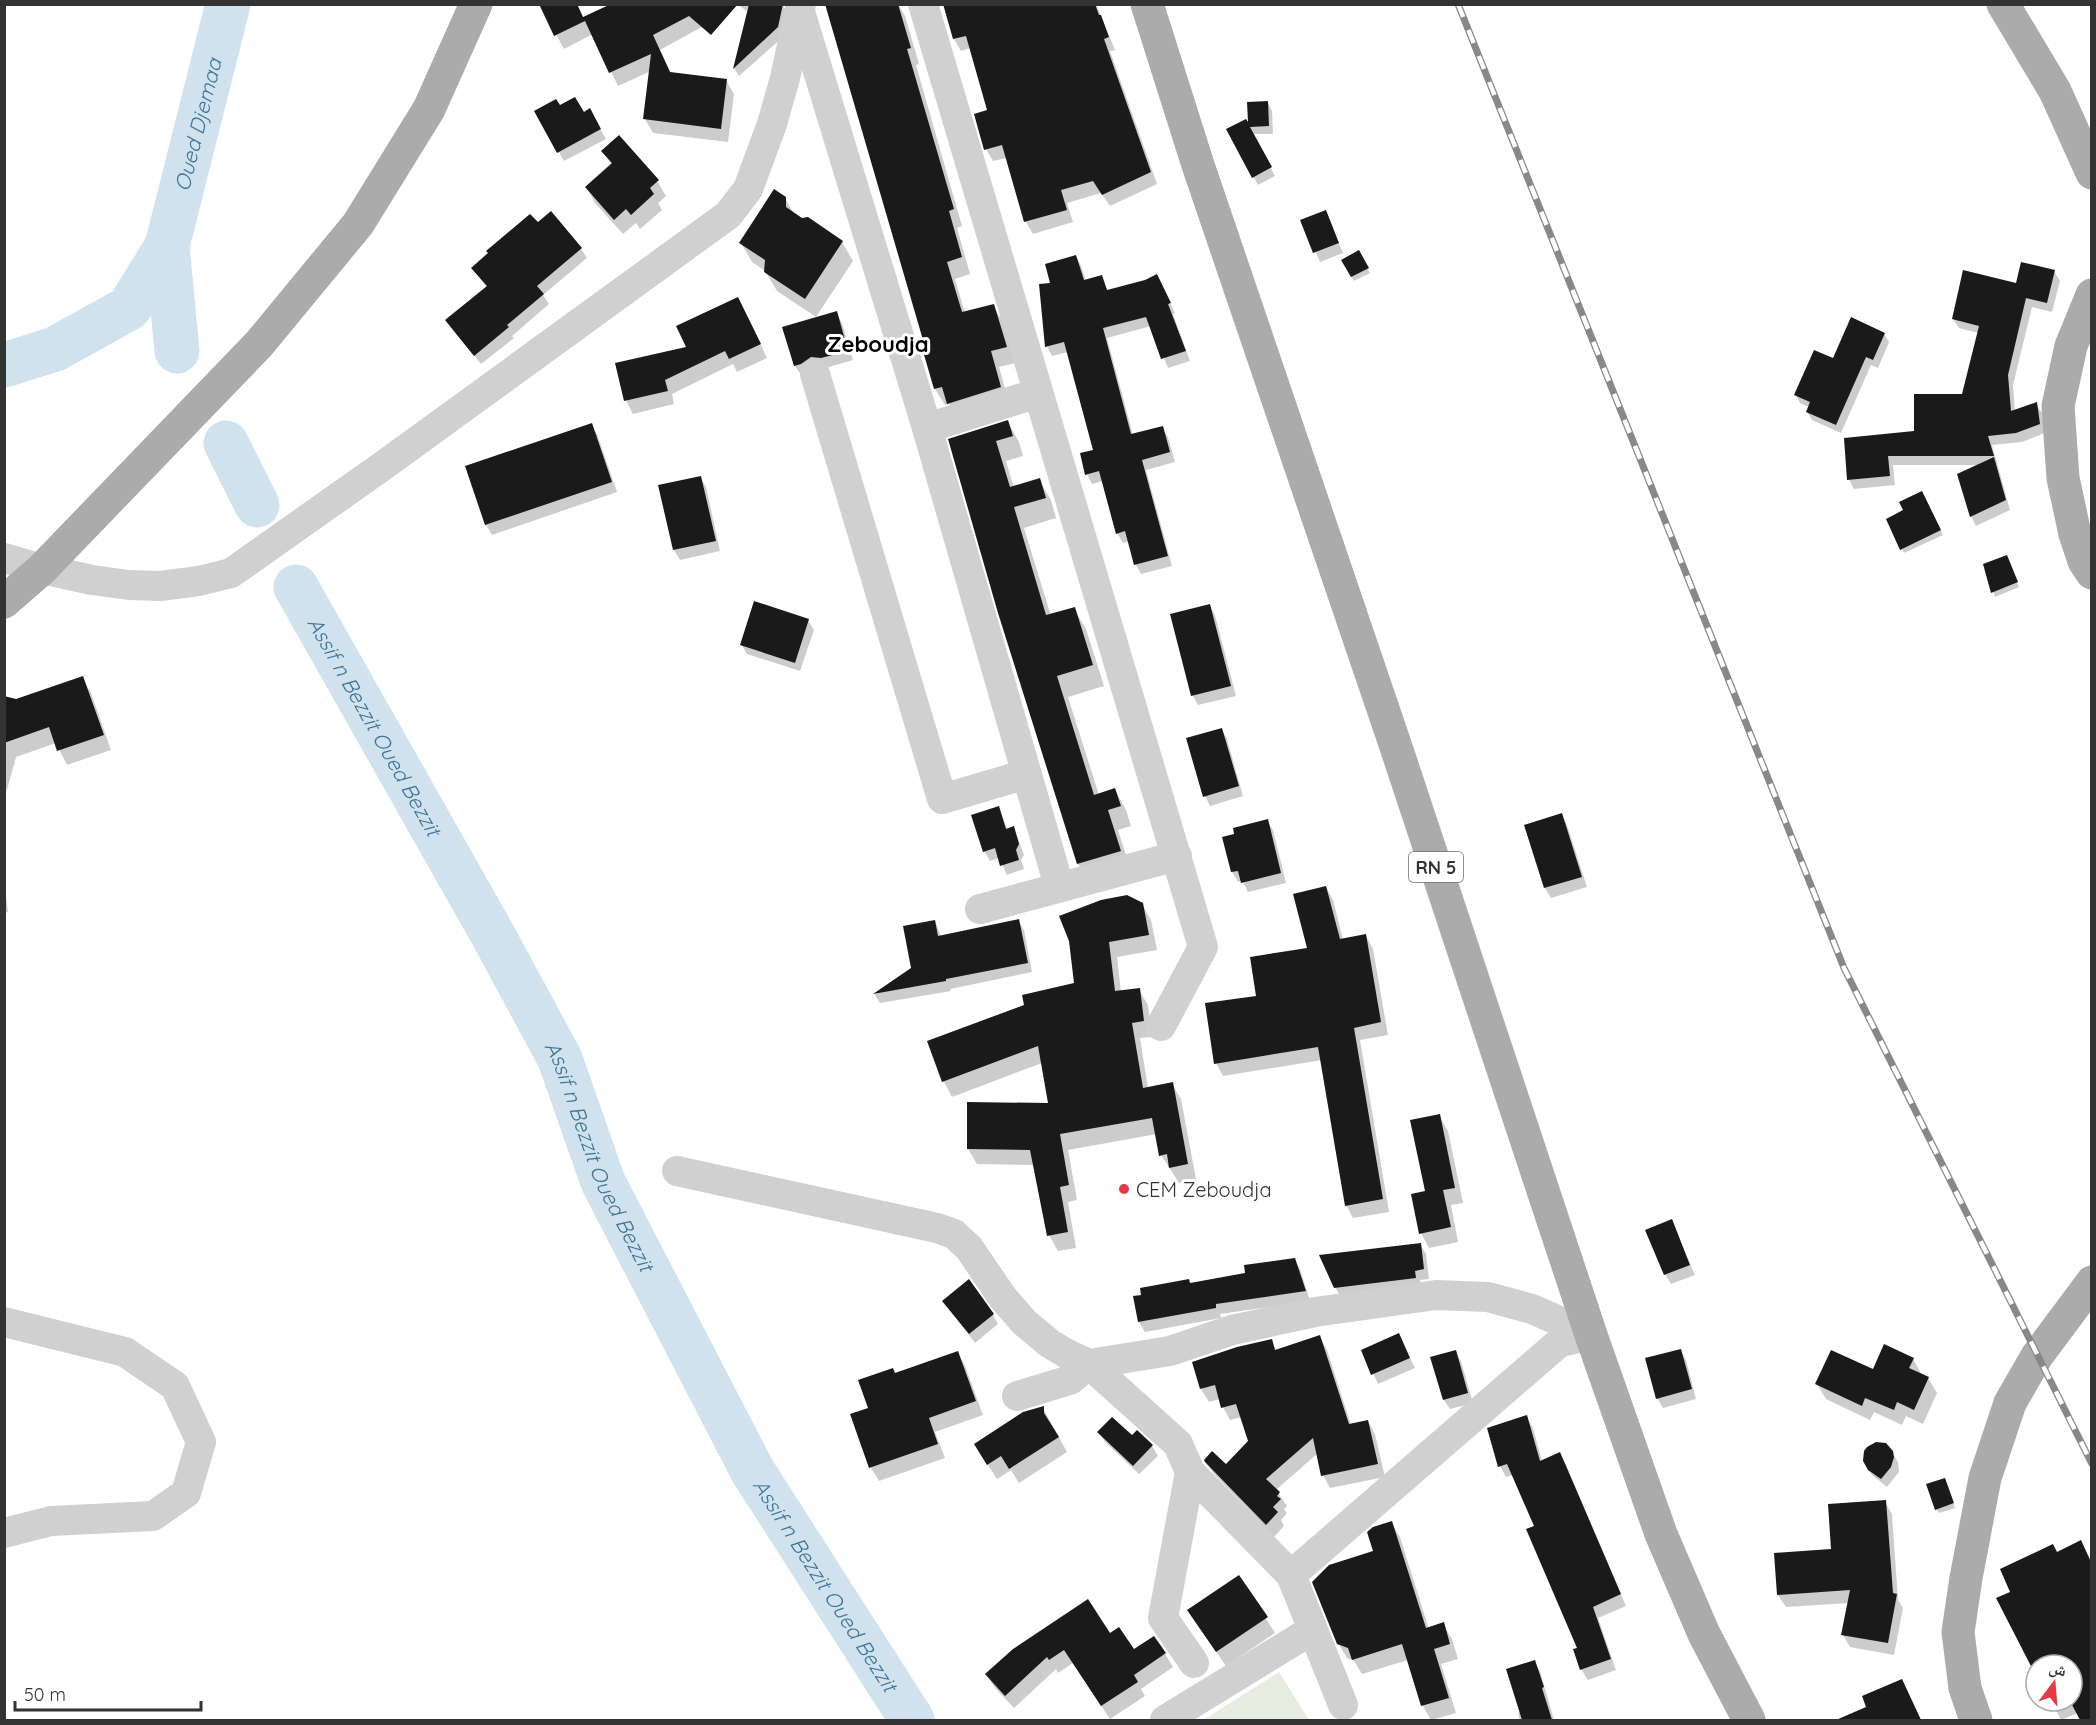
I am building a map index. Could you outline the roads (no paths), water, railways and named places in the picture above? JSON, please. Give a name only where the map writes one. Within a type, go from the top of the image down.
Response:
[{"type":"main road","points":[[4,602],[42,569],[259,344],[358,224],[429,109],[476,4]]},
{"type":"main road","name":"RN 5","points":[[1146,4],[1591,1335],[1661,1534],[1704,1634],[1749,1720]]},
{"type":"main road","points":[[2003,4],[2055,91],[2091,173]]},
{"type":"main road","points":[[2089,565],[2075,534],[2063,478],[2058,406],[2071,346],[2091,295]]},
{"type":"main road","points":[[1977,1720],[1965,1688],[1958,1632],[1985,1478],[2010,1403],[2037,1356],[2091,1282]]},
{"type":"street","points":[[923,4],[1203,947],[1161,1026]]},
{"type":"street","points":[[4,558],[92,580],[129,585],[160,586],[200,581],[231,573],[728,215],[747,189],[771,124],[800,6]]},
{"type":"street","points":[[800,6],[927,428],[1059,886]]},
{"type":"street","points":[[815,374],[942,799],[1027,774]]},
{"type":"street","points":[[927,428],[1038,393]]},
{"type":"street","points":[[980,909],[1177,856]]},
{"type":"street","points":[[677,1171],[937,1228],[954,1234],[969,1248],[1003,1298],[1025,1323],[1049,1343],[1089,1364],[1178,1444],[1190,1472],[1291,1575],[1343,1705]]},
{"type":"street","points":[[1017,1396],[1071,1380],[1089,1364],[1170,1351],[1232,1330],[1315,1312],[1436,1295],[1488,1297],[1532,1309],[1591,1335]]},
{"type":"street","points":[[4,1322],[125,1352],[175,1386],[201,1442],[186,1493],[153,1516],[51,1521],[4,1533]]},
{"type":"street","points":[[1291,1575],[1560,1342],[1591,1335]]},
{"type":"street","points":[[1190,1472],[1163,1618],[1194,1663]]},
{"type":"street","points":[[1165,1720],[1312,1629]]},
{"type":"waterway","name":"Oued Djemaa","points":[[4,365],[55,349],[129,308],[167,246],[228,4]]},
{"type":"waterway","points":[[167,246],[177,351]]},
{"type":"waterway","points":[[226,443],[257,505]]},
{"type":"waterway","name":"Assif n Bezzit Oued Bezzit","points":[[296,587],[494,937],[560,1059],[603,1182],[752,1470],[912,1720]]},
{"type":"railway","points":[[1458,4],[1844,968],[2092,1464]]},
{"type":"place","name":"CEM Zeboudja","points":[[1124,1189]]},
{"type":"district","name":"Zeboudja","points":[[878,344]]}]
